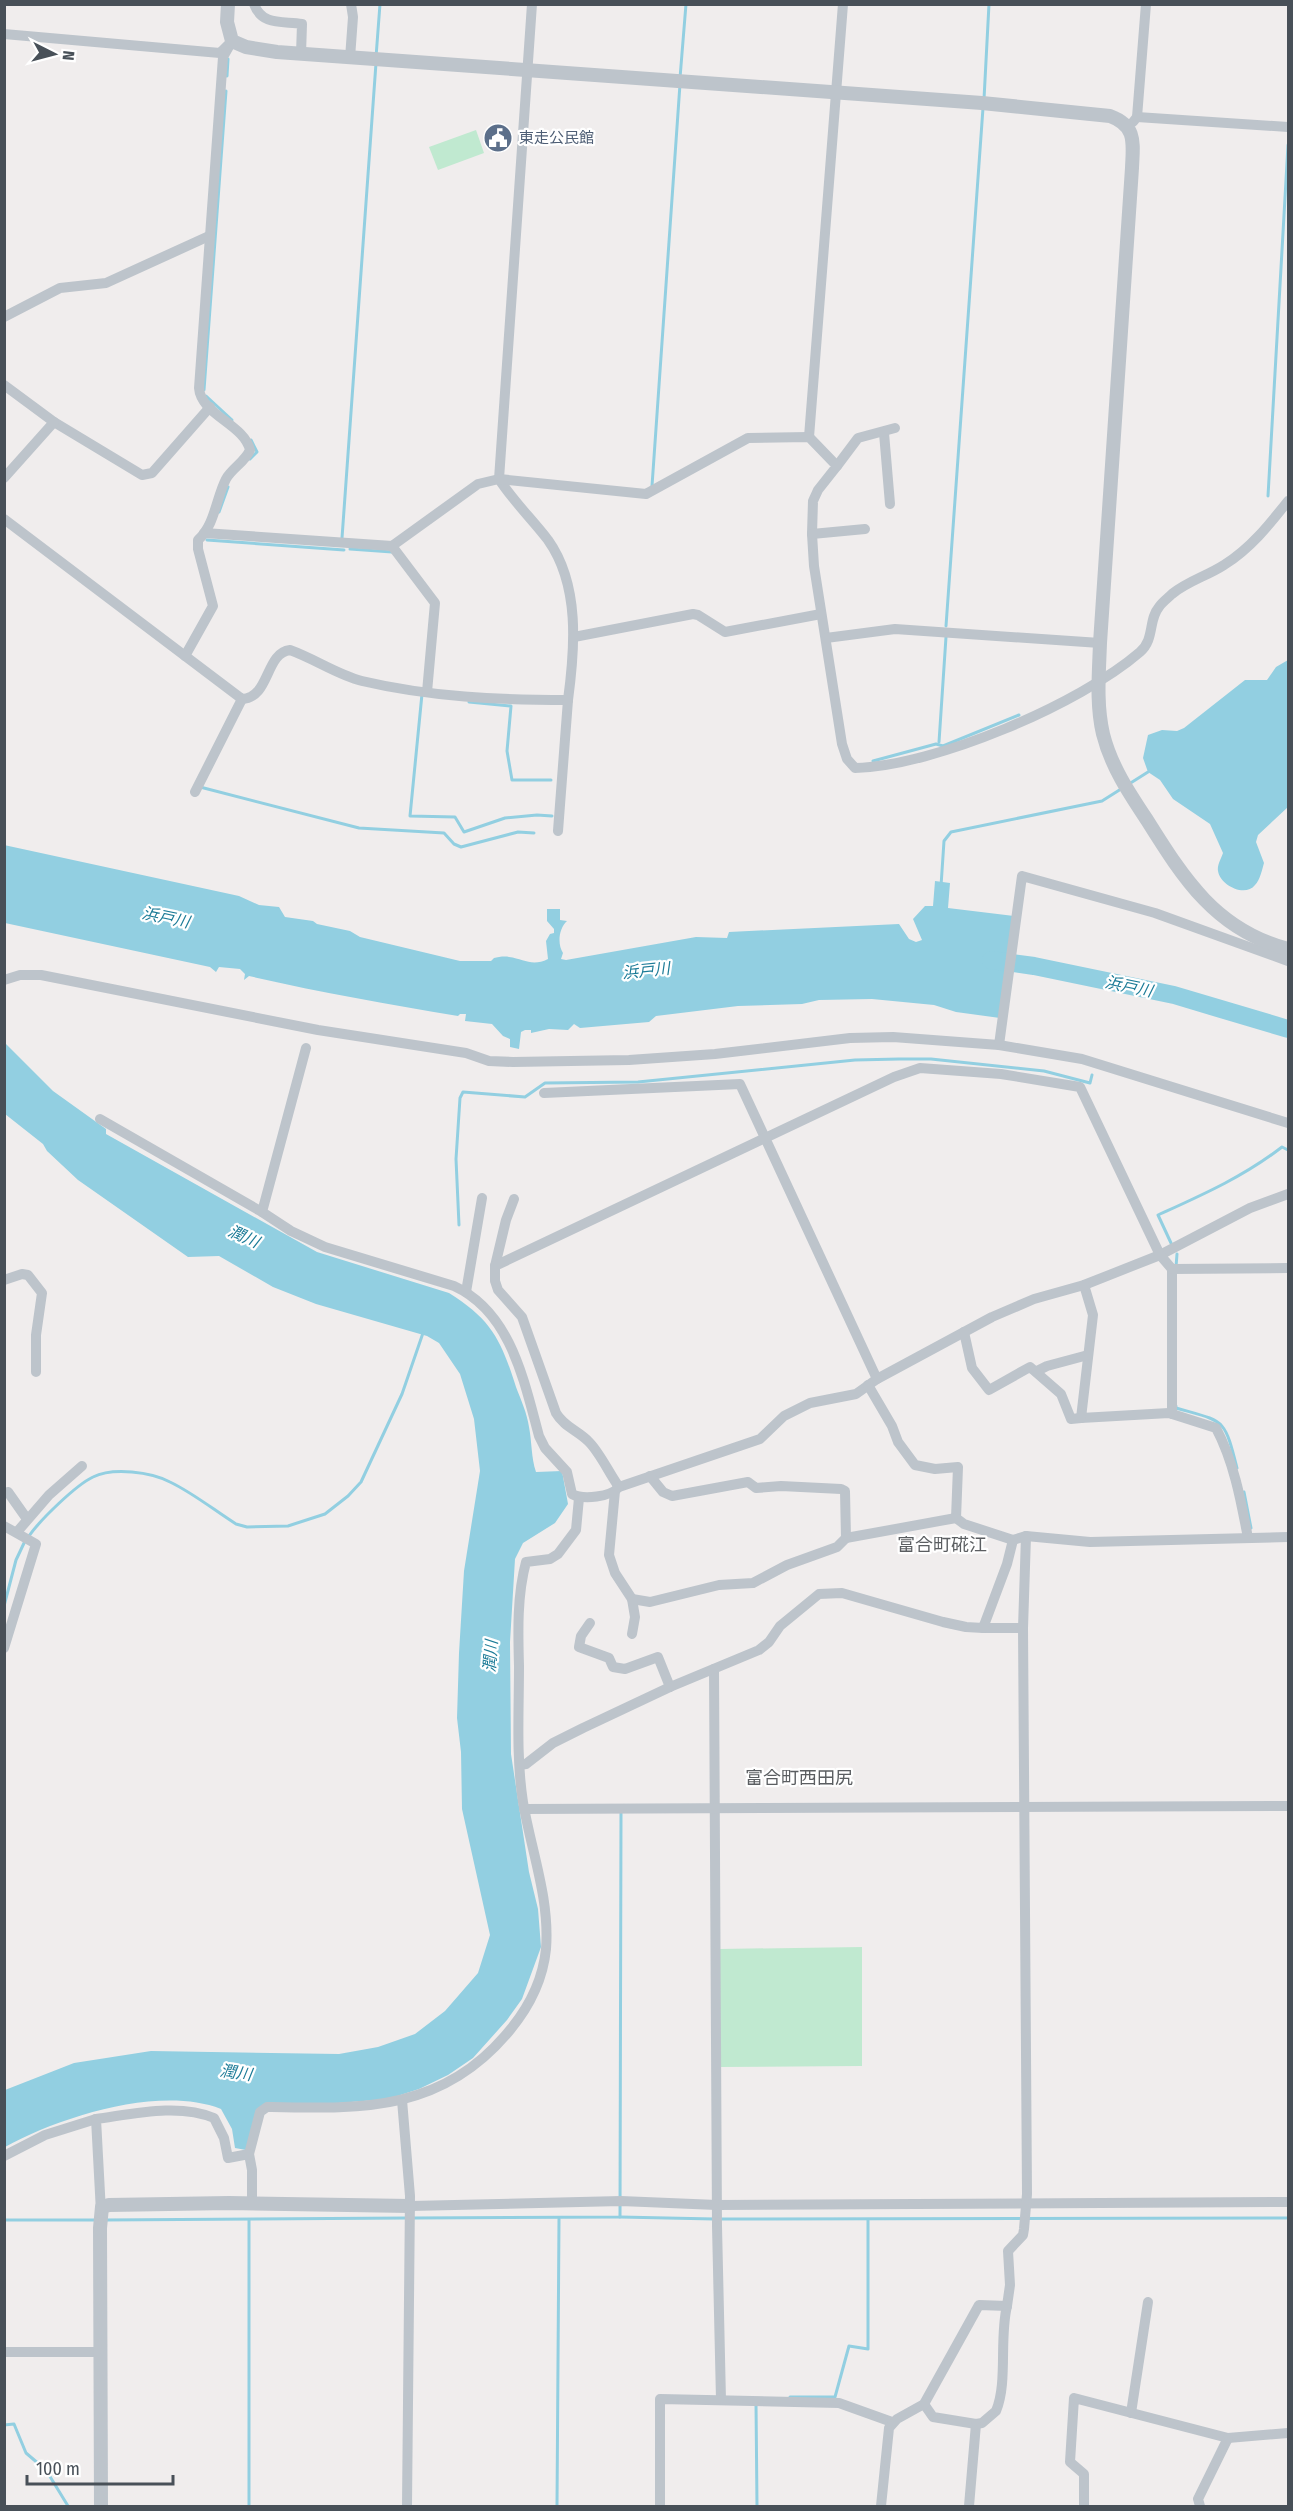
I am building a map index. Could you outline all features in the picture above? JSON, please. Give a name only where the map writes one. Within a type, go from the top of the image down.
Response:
[{"type":"street","points":[[185,656],[213,606],[198,549],[198,540],[219,503],[226,478],[250,450],[246,440],[210,407],[199,388],[223,57],[232,41],[227,22],[228,4]]},
{"type":"street","points":[[254,4],[258,15],[266,20],[302,24],[301,54]]},
{"type":"street","points":[[350,58],[351,4]]},
{"type":"street","points":[[532,4],[499,479],[510,496],[549,542],[560,562],[568,588],[574,637],[558,831]]},
{"type":"street","points":[[809,437],[843,4]]},
{"type":"street","points":[[1146,4],[1133,122],[1132,168],[1100,643],[1098,682],[1103,734],[1118,774],[1182,873],[1207,904],[1235,926],[1288,949]]},
{"type":"street","points":[[4,34],[220,52],[232,41]]},
{"type":"street","points":[[232,41],[256,49],[301,54],[526,72],[987,103],[1110,116],[1133,122],[1288,127]]},
{"type":"street","points":[[4,317],[60,288],[106,284],[209,236]]},
{"type":"street","points":[[4,385],[54,422],[142,475],[148,475],[210,407]]},
{"type":"street","points":[[4,478],[54,422]]},
{"type":"street","points":[[895,428],[884,433],[864,435],[858,438],[818,490],[813,501],[814,566],[821,614],[842,744],[848,759],[855,768],[876,767],[951,749],[1011,726],[1098,682],[1142,651],[1151,637],[1157,608],[1190,582],[1223,566],[1244,551],[1264,531],[1288,501]]},
{"type":"street","points":[[884,433],[891,504]]},
{"type":"street","points":[[204,533],[392,546],[478,484],[499,479],[646,494],[748,438],[809,437],[837,466]]},
{"type":"street","points":[[4,519],[242,699],[249,698],[258,692],[278,656],[283,651],[290,651],[360,680],[427,692],[521,701],[568,700]]},
{"type":"street","points":[[812,534],[865,529]]},
{"type":"street","points":[[392,546],[435,603],[427,692]]},
{"type":"street","points":[[574,637],[693,615],[698,615],[724,632],[821,614]]},
{"type":"street","points":[[826,638],[895,629],[1100,643]]},
{"type":"street","points":[[195,792],[242,699]]},
{"type":"street","points":[[999,1046],[1022,876],[1155,913],[1288,961]]},
{"type":"street","points":[[4,980],[20,975],[41,975],[318,1030],[466,1053],[489,1060],[629,1060],[715,1054],[850,1038],[893,1037],[999,1046],[1082,1059],[1288,1123]]},
{"type":"street","points":[[262,1212],[306,1048]]},
{"type":"street","points":[[495,1266],[894,1077],[920,1068],[1001,1074],[1080,1087],[1160,1255],[1172,1269],[1172,1414]]},
{"type":"street","points":[[543,1093],[740,1084],[898,1442],[915,1465],[935,1469],[958,1467],[956,1518]]},
{"type":"street","points":[[100,1119],[291,1231],[325,1247],[466,1292],[503,1330],[514,1354],[539,1436],[545,1448],[567,1472],[572,1494],[582,1497],[615,1490],[760,1439],[784,1416],[810,1403],[856,1394],[873,1382],[992,1317],[1034,1299],[1084,1285],[1160,1255],[1250,1208],[1288,1194]]},
{"type":"street","points":[[466,1292],[482,1198]]},
{"type":"street","points":[[514,1199],[506,1220],[495,1266],[495,1281],[498,1290],[522,1317],[561,1422],[588,1440],[615,1490],[609,1556],[615,1573],[632,1599],[635,1617],[632,1635]]},
{"type":"street","points":[[1172,1269],[1288,1268]]},
{"type":"street","points":[[4,1280],[22,1274],[28,1275],[42,1293],[36,1335],[36,1372]]},
{"type":"street","points":[[1081,1418],[1093,1315],[1084,1285]]},
{"type":"street","points":[[964,1332],[972,1368],[989,1390],[1030,1367],[1061,1394],[1071,1419],[1151,1413],[1172,1414],[1216,1428],[1226,1447],[1248,1538]]},
{"type":"street","points":[[1037,1371],[1088,1355]]},
{"type":"street","points":[[20,1534],[27,1519],[71,1473],[82,1466]]},
{"type":"street","points":[[650,1476],[663,1491],[672,1496],[748,1482],[756,1488],[841,1489],[845,1491],[846,1538]]},
{"type":"street","points":[[8,1492],[27,1519]]},
{"type":"street","points":[[246,2203],[252,2170],[249,2154],[260,2112],[267,2108],[356,2108],[402,2100],[437,2088],[460,2076],[494,2050],[518,2021],[534,1993],[542,1972],[546,1949],[546,1921],[524,1809],[520,1765],[521,1578],[526,1562],[549,1559],[558,1554],[576,1530],[582,1497]]},
{"type":"street","points":[[632,1599],[650,1602],[719,1585],[753,1583],[787,1565],[837,1547],[846,1538],[956,1518],[964,1524],[1013,1540],[1026,1536],[1090,1542],[1288,1537]]},
{"type":"street","points":[[4,1526],[36,1544],[4,1648]]},
{"type":"street","points":[[924,2404],[933,2418],[976,2424],[982,2423],[998,2409],[1002,2372],[1002,2331],[1010,2285],[1008,2251],[1023,2235],[1024,2229],[1026,2206],[1023,1628],[1026,1536]]},
{"type":"street","points":[[983,1628],[1003,1575],[1013,1540]]},
{"type":"street","points":[[520,1765],[526,1764],[553,1743],[670,1687],[759,1650],[769,1642],[780,1626],[819,1594],[842,1593],[966,1628],[1023,1628]]},
{"type":"street","points":[[590,1623],[581,1636],[579,1647],[609,1658],[614,1667],[625,1669],[658,1657],[670,1687]]},
{"type":"street","points":[[714,1669],[717,2226],[721,2400]]},
{"type":"street","points":[[524,1809],[1288,1806]]},
{"type":"street","points":[[402,2100],[410,2206],[407,2506]]},
{"type":"street","points":[[4,2156],[45,2135],[96,2120],[138,2113],[200,2112],[214,2118],[224,2138],[228,2158],[249,2154]]},
{"type":"street","points":[[96,2120],[101,2212],[101,2466],[98,2506]]},
{"type":"street","points":[[101,2212],[102,2207],[109,2205],[246,2203],[410,2206],[633,2201],[717,2207],[1288,2202]]},
{"type":"street","points":[[1131,2413],[1148,2302]]},
{"type":"street","points":[[881,2506],[889,2428],[892,2422],[924,2404],[979,2305],[1007,2306]]},
{"type":"street","points":[[4,2352],[100,2352]]},
{"type":"street","points":[[1084,2506],[1084,2474],[1070,2462],[1074,2398],[1228,2438],[1288,2433]]},
{"type":"street","points":[[660,2506],[660,2399],[839,2403],[892,2422]]},
{"type":"street","points":[[969,2506],[976,2424]]},
{"type":"street","points":[[1200,2506],[1198,2499],[1228,2438]]},
{"type":"green space","points":[[476,130],[484,153],[438,170],[429,147]]},
{"type":"green space","points":[[862,1947],[862,2066],[719,2067],[719,1949]]},
{"type":"water","points":[[1288,660],[1288,807],[1258,835],[1256,842],[1264,863],[1257,883],[1251,889],[1239,890],[1228,885],[1220,876],[1218,866],[1223,853],[1210,824],[1173,799],[1160,780],[1148,772],[1143,758],[1148,735],[1162,730],[1177,731],[1184,728],[1245,680],[1267,680],[1276,667]]},
{"type":"water","points":[[4,845],[239,896],[259,905],[279,907],[285,917],[313,921],[317,924],[350,931],[360,937],[460,961],[491,961],[494,958],[504,957],[533,962],[548,959],[546,941],[550,934],[554,933],[554,929],[547,921],[547,909],[560,909],[560,920],[567,921],[562,928],[560,941],[563,953],[561,959],[566,960],[696,937],[727,938],[729,932],[899,924],[909,939],[916,942],[922,940],[913,919],[925,906],[933,906],[935,881],[950,883],[948,908],[1014,916],[1000,1018],[956,1012],[934,1005],[872,999],[819,1000],[802,1004],[738,1006],[656,1016],[649,1022],[580,1028],[574,1024],[568,1030],[549,1029],[531,1033],[531,1030],[525,1030],[521,1032],[519,1049],[510,1047],[510,1039],[503,1036],[492,1024],[465,1021],[466,1014],[458,1016],[406,1007],[249,976],[244,980],[245,974],[240,969],[219,967],[216,972],[210,967],[5,923]]},
{"type":"water","name":"潤川","points":[[4,1042],[53,1091],[106,1129],[106,1134],[317,1252],[449,1293],[476,1312],[493,1332],[505,1356],[527,1417],[536,1472],[562,1471],[568,1504],[555,1523],[523,1543],[515,1559],[510,1642],[511,1754],[529,1872],[538,1909],[541,1947],[522,1999],[507,2020],[473,2058],[448,2075],[419,2089],[388,2099],[339,2103],[265,2104],[246,2150],[235,2148],[232,2129],[221,2109],[196,2103],[169,2101],[140,2103],[81,2115],[5,2147],[5,2090],[74,2063],[151,2051],[339,2054],[378,2047],[415,2034],[445,2011],[478,1973],[490,1935],[462,1809],[461,1752],[457,1718],[464,1571],[480,1471],[474,1419],[460,1374],[439,1343],[427,1336],[316,1304],[273,1287],[219,1256],[188,1257],[78,1180],[47,1151],[43,1144],[5,1114]]},
{"type":"waterway","points":[[376,57],[380,4]]},
{"type":"waterway","points":[[680,78],[686,4]]},
{"type":"waterway","points":[[984,99],[989,4]]},
{"type":"waterway","points":[[227,76],[228,59]]},
{"type":"waterway","points":[[342,538],[376,63]]},
{"type":"waterway","points":[[652,486],[680,84]]},
{"type":"waterway","points":[[204,390],[226,91]]},
{"type":"waterway","points":[[946,626],[983,108]]},
{"type":"waterway","points":[[1268,496],[1288,145]]},
{"type":"waterway","points":[[206,396],[232,420]]},
{"type":"waterway","points":[[250,459],[257,452],[251,440]]},
{"type":"waterway","points":[[219,512],[228,487]]},
{"type":"waterway","points":[[207,540],[344,550]]},
{"type":"waterway","points":[[350,549],[392,552]]},
{"type":"waterway","points":[[939,742],[946,637]]},
{"type":"waterway","points":[[422,694],[410,816],[455,817],[464,832],[505,818],[552,816]]},
{"type":"waterway","points":[[469,702],[511,706],[507,751],[512,780],[551,780]]},
{"type":"waterway","points":[[873,761],[936,744],[943,746],[1019,715]]},
{"type":"waterway","points":[[1129,784],[1148,772]]},
{"type":"waterway","points":[[200,787],[359,828],[444,833],[454,844],[461,847],[518,832],[534,833]]},
{"type":"waterway","points":[[941,886],[944,841],[951,832],[1102,801],[1121,789]]},
{"type":"waterway","name":"浜戸川","points":[[991,960],[1034,966],[1174,995],[1288,1029]]},
{"type":"waterway","points":[[459,1225],[456,1159],[460,1098],[463,1092],[525,1097],[545,1083],[638,1082],[855,1060],[931,1059],[1044,1071],[1090,1083],[1092,1075]]},
{"type":"waterway","points":[[1171,1243],[1158,1215],[1206,1193],[1282,1147],[1288,1150]]},
{"type":"waterway","points":[[1176,1267],[1177,1254]]},
{"type":"waterway","points":[[29,1536],[77,1487],[93,1477],[111,1472],[143,1473],[170,1482],[236,1524],[247,1527],[288,1526],[325,1514],[348,1496],[361,1482],[402,1394],[423,1333]]},
{"type":"waterway","points":[[1176,1406],[1176,1408],[1204,1416],[1220,1424],[1229,1439],[1237,1468]]},
{"type":"waterway","points":[[1244,1492],[1251,1528]]},
{"type":"waterway","points":[[4,1606],[16,1560],[25,1541]]},
{"type":"waterway","points":[[413,2218],[620,2217],[621,1811]]},
{"type":"waterway","points":[[620,2217],[714,2219]]},
{"type":"waterway","points":[[104,2220],[406,2218]]},
{"type":"waterway","points":[[720,2219],[1288,2218]]},
{"type":"waterway","points":[[557,2506],[559,2219]]},
{"type":"waterway","points":[[4,2220],[97,2220]]},
{"type":"waterway","points":[[249,2220],[249,2506]]},
{"type":"waterway","points":[[790,2397],[835,2397],[849,2346],[868,2349],[868,2220]]},
{"type":"waterway","points":[[756,2403],[757,2506]]},
{"type":"waterway","points":[[4,2425],[14,2424],[26,2453],[46,2470],[68,2506]]},
{"type":"place","name":"東走公民館","points":[[498,138]]},
{"type":"district","name":"富合町硴江","points":[[942,1545]]},
{"type":"district","name":"富合町西田尻","points":[[799,1778]]}]
